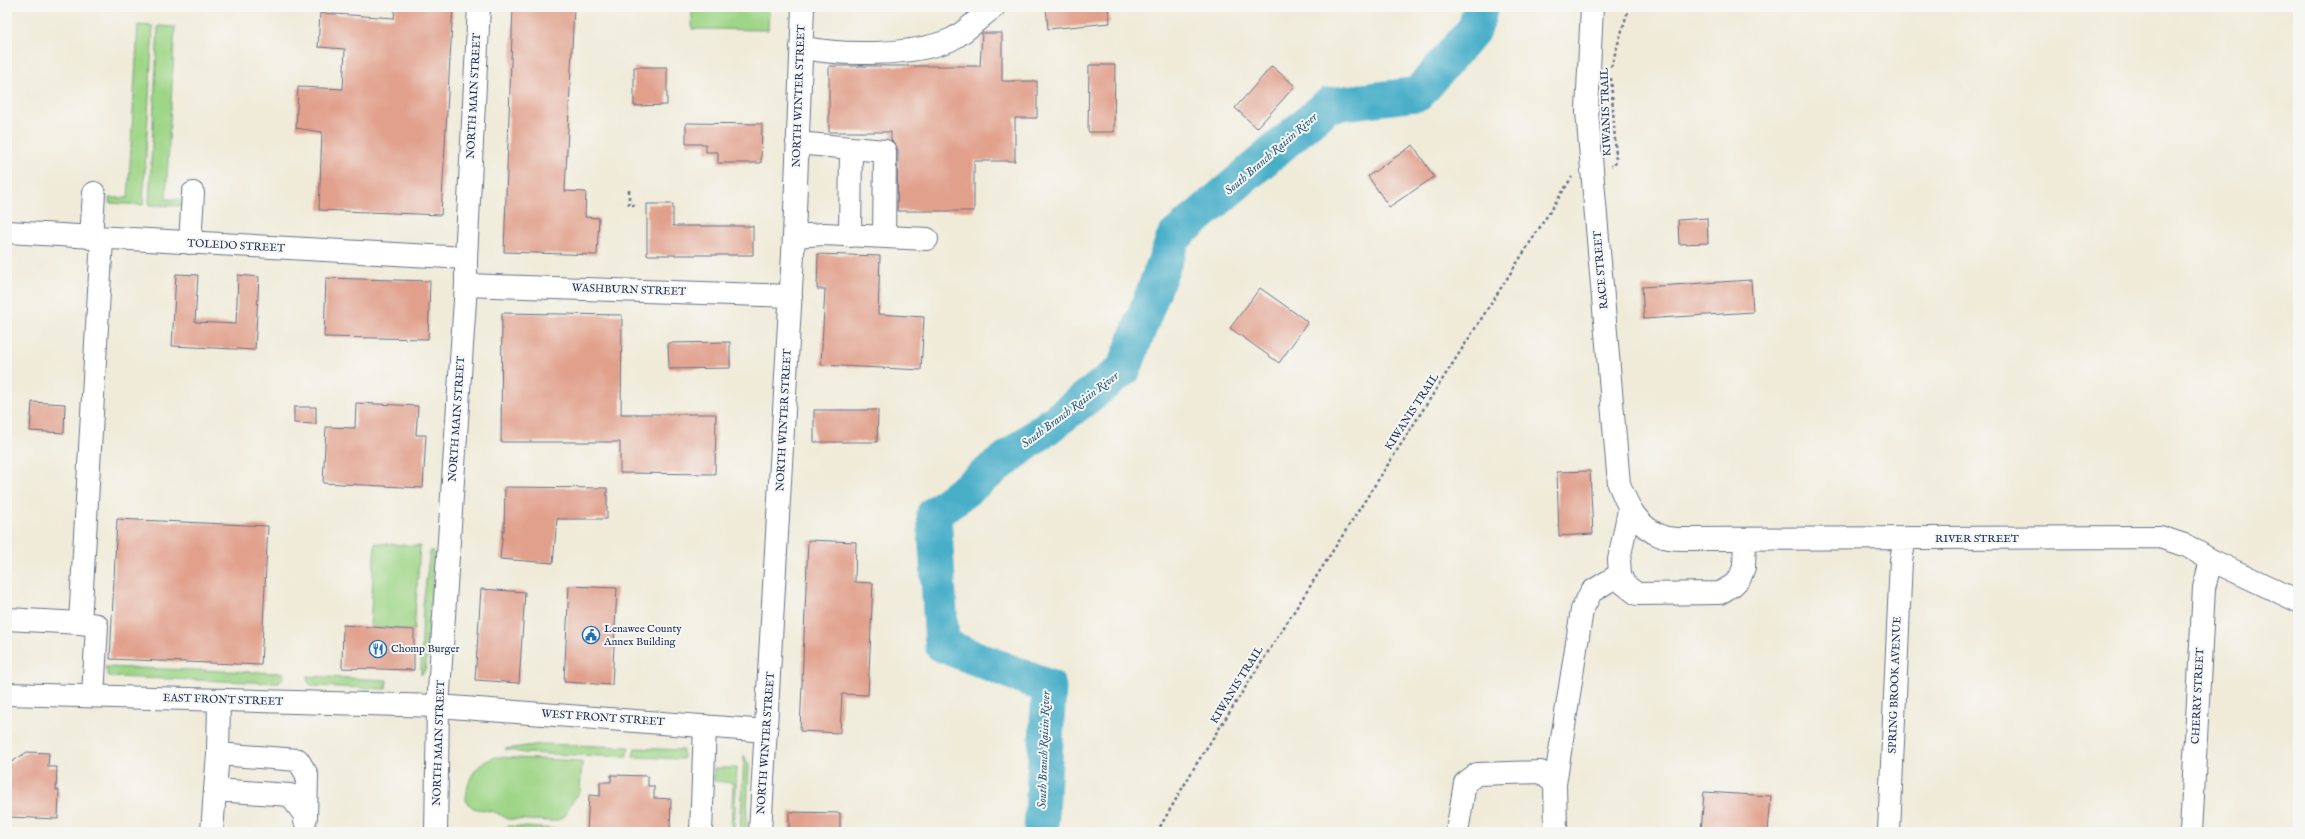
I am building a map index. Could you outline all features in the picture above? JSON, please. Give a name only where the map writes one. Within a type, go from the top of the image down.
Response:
[{"type":"street","name":"NORTH MAIN STREET","points":[[436,832],[438,706],[466,285],[466,258],[479,7]]},
{"type":"street","name":"NORTH WINTER STREET","points":[[760,832],[791,296],[802,7]]},
{"type":"street","points":[[801,47],[823,52],[907,51],[949,40],[968,29],[994,7]]},
{"type":"street","name":"RACE STREET","points":[[1592,7],[1588,111],[1619,484],[1629,510],[1644,526]]},
{"type":"street","points":[[797,143],[885,151],[884,237]]},
{"type":"street","points":[[850,236],[851,148]]},
{"type":"street","points":[[190,243],[193,193]]},
{"type":"street","points":[[80,623],[97,238],[94,194]]},
{"type":"street","name":"TOLEDO STREET","points":[[7,232],[466,258]]},
{"type":"street","points":[[794,236],[850,236],[927,239]]},
{"type":"street","name":"WASHBURN STREET","points":[[466,285],[791,296]]},
{"type":"street","points":[[1629,510],[1619,560],[1620,574],[1624,584],[1637,594],[1720,593],[1733,586],[1740,578],[1744,567],[1745,540]]},
{"type":"street","name":"RIVER STREET","points":[[1644,526],[1662,537],[1745,540],[2160,537],[2187,546],[2211,560],[2298,601]]},
{"type":"street","name":"SPRING BROOK AVENUE","points":[[1889,832],[1900,560],[1905,539]]},
{"type":"street","name":"CHERRY STREET","points":[[2191,832],[2204,588],[2211,560]]},
{"type":"street","points":[[1556,832],[1555,784],[1582,610],[1591,592],[1620,574]]},
{"type":"street","points":[[7,620],[97,625],[92,696]]},
{"type":"street","name":"EAST FRONT STREET","points":[[7,694],[438,706]]},
{"type":"street","points":[[212,832],[218,754],[219,700]]},
{"type":"street","name":"WEST FRONT STREET","points":[[438,706],[767,731]]},
{"type":"street","points":[[701,832],[705,726]]},
{"type":"street","points":[[218,754],[298,760],[307,775],[305,825]]},
{"type":"street","points":[[1457,832],[1465,783],[1477,774],[1541,772],[1555,784]]},
{"type":"street","points":[[215,790],[290,795],[305,825]]},
{"type":"path","name":"KIWANIS TRAIL","points":[[1610,69],[1629,7]]},
{"type":"path","name":"KIWANIS TRAIL","points":[[1157,832],[1197,763],[1572,177],[1580,168],[1615,165],[1611,77]]},
{"type":"path","points":[[629,190],[629,205],[636,205]]},
{"type":"green space","points":[[692,7],[769,7],[768,30],[692,29]]},
{"type":"green space","points":[[138,25],[153,26],[143,205],[109,203],[109,198],[128,198]]},
{"type":"green space","points":[[158,26],[175,27],[166,199],[184,200],[184,206],[149,205]]},
{"type":"green space","points":[[375,543],[420,546],[414,630],[370,627]]},
{"type":"green space","points":[[430,551],[434,551],[427,657],[425,670],[421,675],[423,604]]},
{"type":"green space","points":[[105,667],[283,673],[284,676],[279,683],[112,677],[108,675]]},
{"type":"green space","points":[[307,676],[387,680],[386,689],[312,686],[308,682]]},
{"type":"green space","points":[[542,744],[629,747],[626,757],[524,753],[505,749]]},
{"type":"green space","points":[[635,748],[683,750],[683,759],[633,757]]},
{"type":"green space","points":[[744,755],[749,766],[746,832],[740,832]]},
{"type":"green space","points":[[496,757],[582,761],[580,792],[571,803],[566,815],[553,821],[508,819],[495,812],[473,808],[466,801],[470,779],[477,768],[488,760]]},
{"type":"green space","points":[[714,768],[737,768],[734,832],[731,832],[733,783],[714,781]]},
{"type":"green space","points":[[508,826],[558,829],[564,832],[497,832]]},
{"type":"building","points":[[395,7],[453,7],[441,215],[319,210],[322,132],[296,128],[298,87],[343,89],[345,49],[318,47],[320,13],[394,18]]},
{"type":"building","points":[[513,7],[574,7],[565,191],[586,192],[585,217],[599,218],[597,255],[504,252]]},
{"type":"building","points":[[1046,7],[1108,7],[1110,23],[1048,29]]},
{"type":"building","points":[[982,33],[1002,33],[1002,81],[1037,81],[1037,118],[1015,118],[1015,161],[974,161],[974,211],[897,211],[898,151],[896,145],[891,140],[891,132],[829,132],[829,66],[980,66]]},
{"type":"building","points":[[1089,65],[1115,65],[1114,132],[1088,132]]},
{"type":"building","points":[[1272,66],[1295,86],[1257,128],[1235,108]]},
{"type":"building","points":[[634,67],[667,67],[667,105],[634,106]]},
{"type":"building","points":[[686,123],[762,124],[761,163],[718,163],[718,152],[706,152],[706,144],[686,144]]},
{"type":"building","points":[[1413,145],[1434,177],[1389,207],[1368,176]]},
{"type":"building","points":[[647,204],[673,204],[673,226],[753,226],[753,255],[647,255]]},
{"type":"building","points":[[1707,218],[1708,243],[1679,244],[1678,220]]},
{"type":"building","points":[[818,254],[880,256],[878,314],[924,317],[921,370],[821,365],[825,289],[817,289]]},
{"type":"building","points":[[176,274],[198,275],[195,322],[236,324],[238,275],[259,277],[255,350],[172,346]]},
{"type":"building","points":[[326,278],[430,281],[428,339],[324,337]]},
{"type":"building","points":[[1751,280],[1753,312],[1644,319],[1642,287]]},
{"type":"building","points":[[1260,288],[1308,322],[1279,363],[1230,328]]},
{"type":"building","points":[[502,313],[622,315],[621,414],[716,414],[715,474],[620,473],[620,442],[501,442]]},
{"type":"building","points":[[730,342],[730,368],[669,369],[668,343]]},
{"type":"building","points":[[32,402],[65,404],[64,433],[30,431]]},
{"type":"building","points":[[356,403],[418,406],[416,435],[426,435],[423,488],[323,483],[326,427],[355,428]]},
{"type":"building","points":[[294,407],[316,407],[316,424],[294,423]]},
{"type":"building","points":[[814,410],[878,410],[877,442],[814,442]]},
{"type":"building","points":[[1590,471],[1593,534],[1559,536],[1557,472]]},
{"type":"building","points":[[505,487],[607,488],[607,519],[557,519],[553,563],[500,559],[503,530],[504,531]]},
{"type":"building","points":[[117,519],[268,526],[261,665],[110,659]]},
{"type":"building","points":[[808,540],[856,542],[855,582],[873,583],[868,695],[842,694],[840,733],[800,731]]},
{"type":"building","name":"Lenawee County Annex Building","points":[[569,586],[617,588],[612,685],[564,682]]},
{"type":"building","points":[[481,589],[525,592],[519,683],[475,680]]},
{"type":"building","name":"Chomp Burger","points":[[343,625],[414,630],[414,670],[342,668]]},
{"type":"building","points":[[27,752],[49,753],[48,767],[57,767],[56,790],[59,790],[58,819],[7,817],[7,765]]},
{"type":"building","points":[[611,775],[648,776],[648,786],[654,786],[654,798],[671,799],[670,832],[587,832],[589,795],[600,796],[600,782],[611,782]]},
{"type":"building","points":[[1704,792],[1771,796],[1768,832],[1701,832]]},
{"type":"building","points":[[789,812],[840,813],[840,832],[789,832]]},
{"type":"waterway","name":"South Branch Raisin River","points":[[1041,832],[1049,687],[942,645],[934,514],[1124,369],[1174,237],[1328,105],[1418,94],[1475,28],[1481,7]]},
{"type":"place","name":"Lenawee County Annex Building","points":[[591,635]]},
{"type":"place","name":"Chomp Burger","points":[[378,649]]}]
